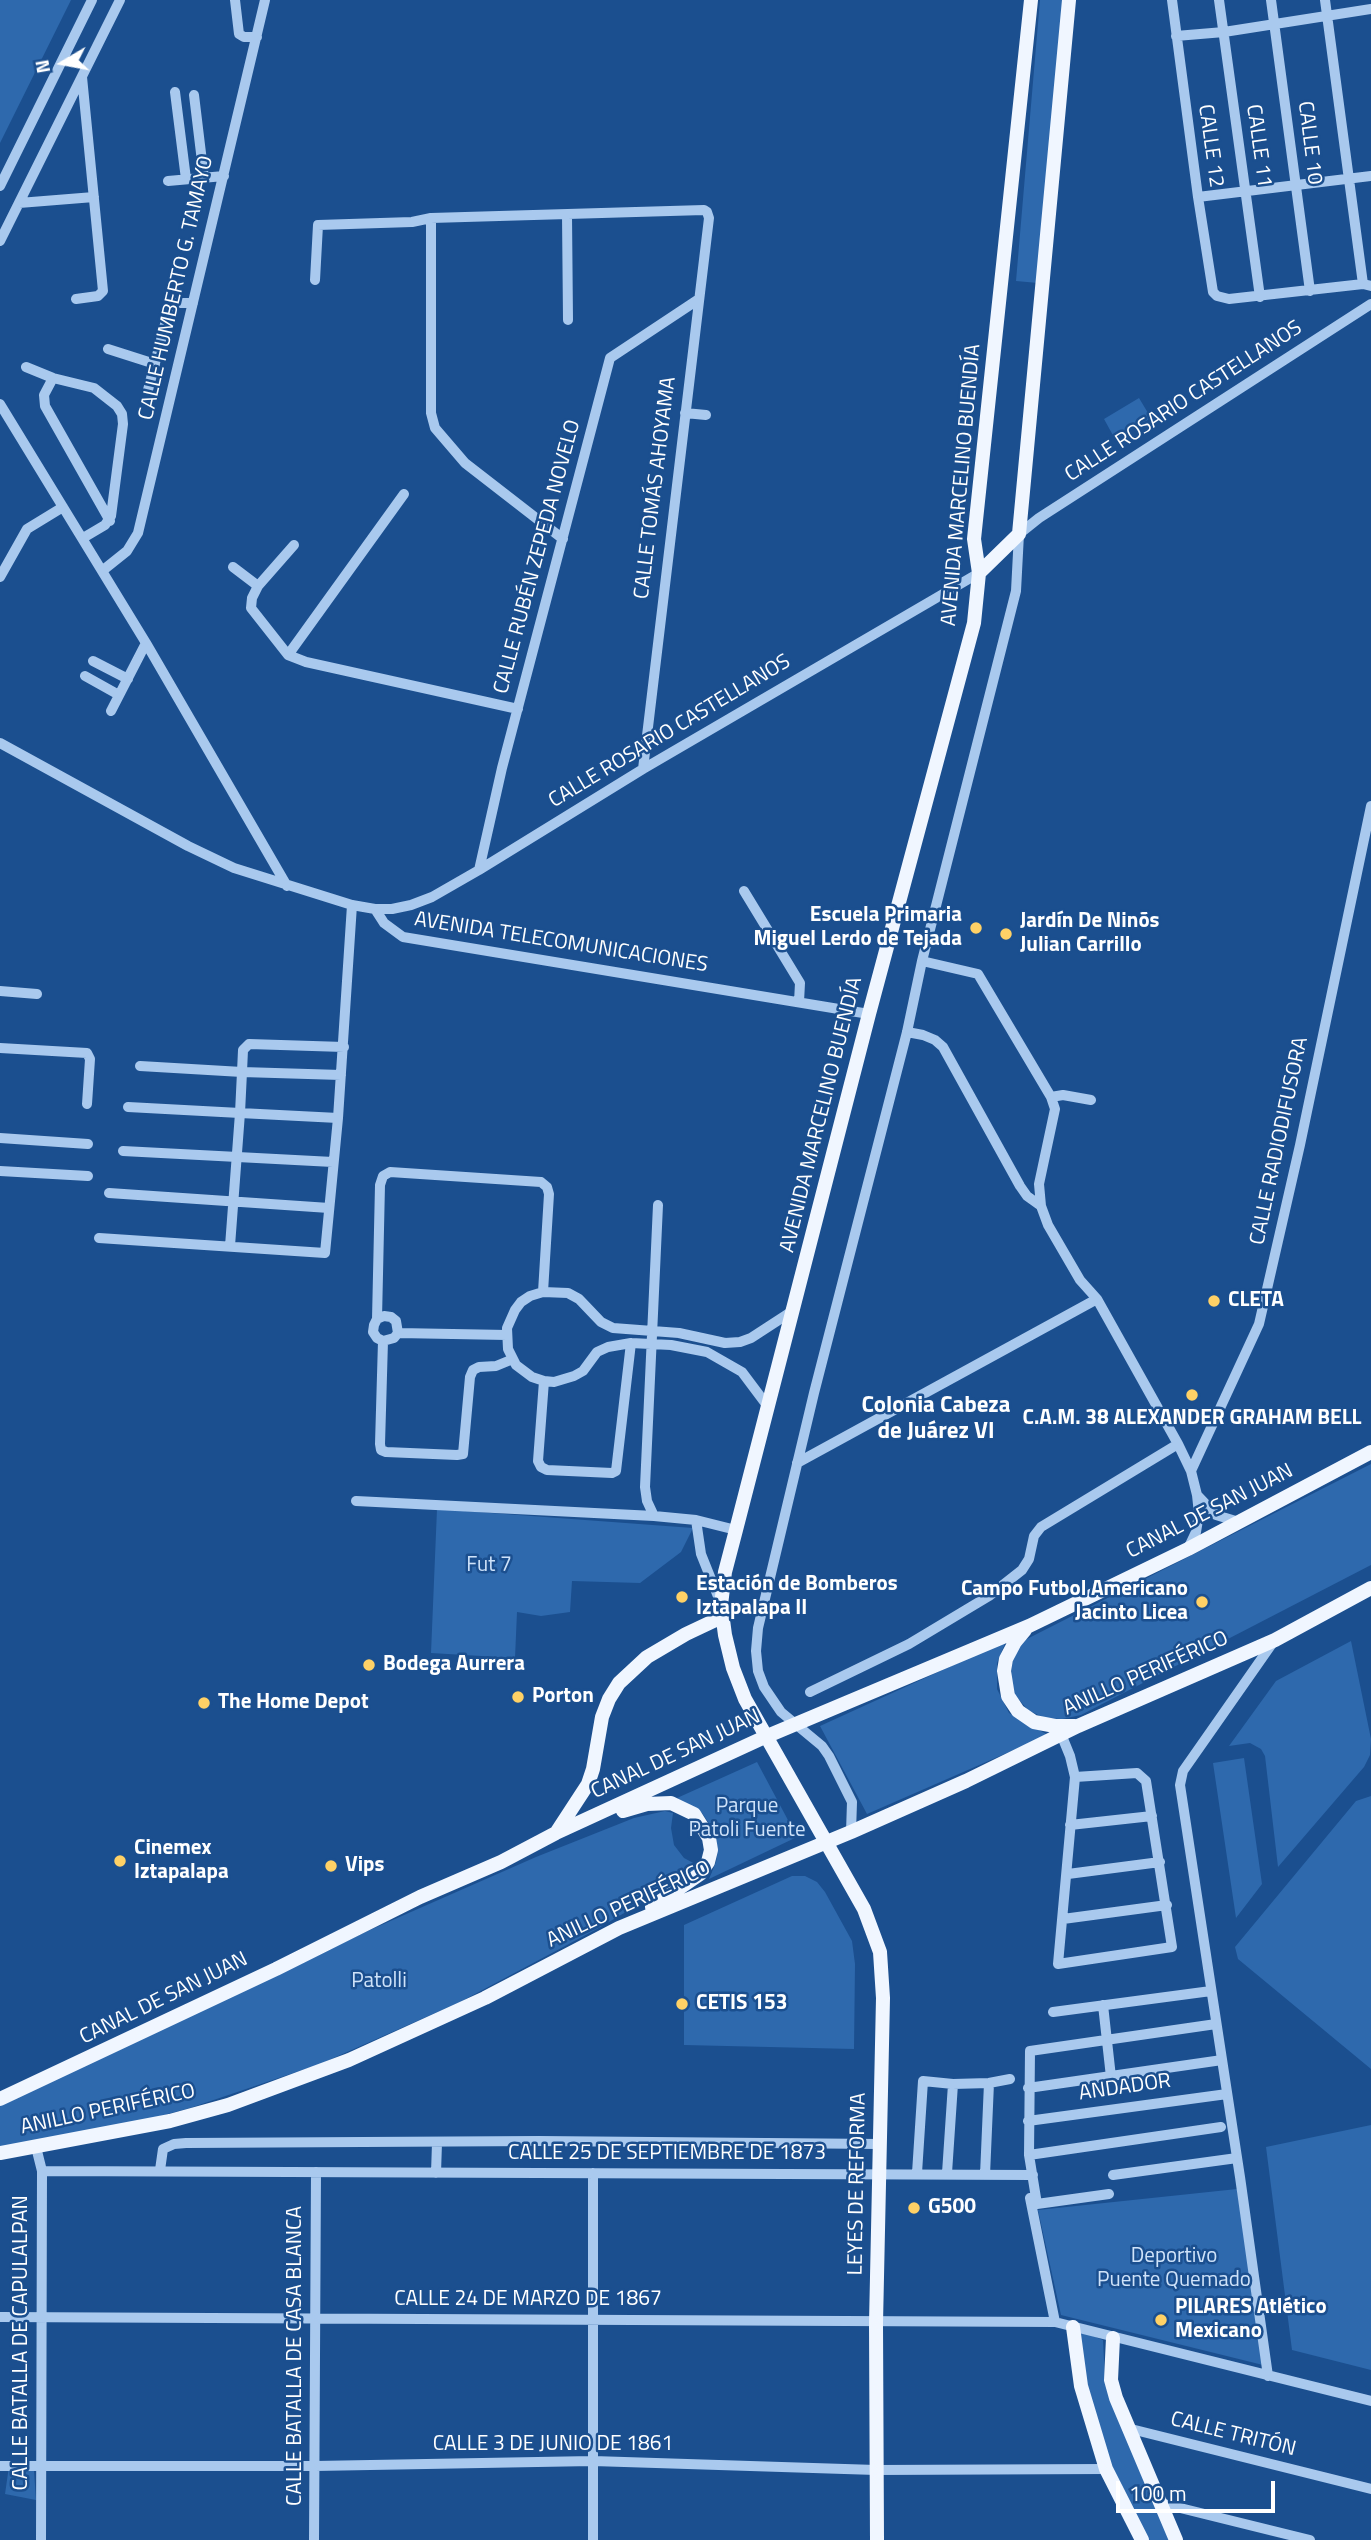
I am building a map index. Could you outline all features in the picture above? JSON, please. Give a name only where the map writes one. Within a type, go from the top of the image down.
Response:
[{"type":"main road","name":"AVENIDA MARCELINO BUENDÍA","points":[[825,1843],[745,1699],[733,1668],[722,1611],[725,1572],[869,1014],[974,623],[979,573],[974,538],[1031,0]]},
{"type":"main road","points":[[979,573],[1019,534],[1069,0]]},
{"type":"main road","name":"CANAL DE SAN JUAN","points":[[0,2099],[276,1969],[410,1901],[502,1863],[556,1833],[794,1724],[1028,1626],[1188,1549],[1371,1452]]},
{"type":"main road","name":"ANILLO PERIFÉRICO","points":[[0,2153],[170,2121],[228,2105],[311,2075],[485,1998],[619,1928],[851,1832],[966,1781],[1078,1726],[1275,1640],[1371,1588]]},
{"type":"main road","points":[[556,1833],[588,1784],[602,1717],[619,1683],[647,1657],[722,1611]]},
{"type":"main road","points":[[1028,1626],[1006,1659],[1004,1671],[1008,1696],[1018,1711],[1034,1722],[1078,1726]]},
{"type":"main road","points":[[571,1827],[647,1804],[661,1803],[683,1807],[694,1814],[707,1832],[711,1850],[708,1862],[700,1874],[619,1928]]},
{"type":"main road","name":"LEYES DE REFORMA","points":[[825,1843],[864,1909],[880,1952],[883,1998],[876,2323],[877,2540]]},
{"type":"main road","points":[[1073,2327],[1081,2386],[1106,2469],[1142,2540]]},
{"type":"main road","points":[[1113,2338],[1111,2381],[1127,2428],[1176,2540]]},
{"type":"street","points":[[0,186],[92,0]]},
{"type":"street","points":[[0,241],[120,0]]},
{"type":"street","points":[[235,0],[239,34],[244,37],[257,37]]},
{"type":"street","name":"CALLE HUMBERTO G. TAMAYO","points":[[102,571],[127,551],[138,533],[265,0]]},
{"type":"street","name":"CALLE 12","points":[[1171,0],[1211,285],[1217,296],[1229,299],[1260,297]]},
{"type":"street","name":"CALLE 11","points":[[1219,0],[1260,297]]},
{"type":"street","name":"CALLE 10","points":[[1271,0],[1310,291]]},
{"type":"street","points":[[1260,297],[1367,285],[1325,0]]},
{"type":"street","points":[[1176,36],[1275,25],[1371,9]]},
{"type":"street","points":[[76,299],[98,296],[103,291],[82,76]]},
{"type":"street","points":[[175,92],[186,179]]},
{"type":"street","points":[[194,95],[204,178]]},
{"type":"street","points":[[39,106],[61,118]]},
{"type":"street","points":[[168,181],[224,176]]},
{"type":"street","points":[[1198,198],[1371,176]]},
{"type":"street","points":[[19,203],[94,197]]},
{"type":"street","name":"CALLE TOMÁS AHOYAMA","points":[[567,215],[704,210],[709,218],[643,769]]},
{"type":"street","points":[[315,280],[318,225],[412,222],[431,218],[567,215],[568,320]]},
{"type":"street","points":[[431,218],[431,413],[435,428],[465,463],[563,539]]},
{"type":"street","name":"CALLE RUBÉN ZEPEDA NOVELO","points":[[479,870],[518,709],[610,358],[699,299]]},
{"type":"street","points":[[148,390],[170,305],[193,303]]},
{"type":"street","name":"CALLE ROSARIO CASTELLANOS","points":[[1019,534],[1039,518],[1371,304]]},
{"type":"street","points":[[108,349],[155,364]]},
{"type":"street","points":[[26,367],[53,378],[94,388],[117,406],[122,414],[110,521]]},
{"type":"street","points":[[53,378],[44,395],[45,405],[110,521]]},
{"type":"street","points":[[0,404],[146,643],[287,886]]},
{"type":"street","points":[[685,413],[706,415]]},
{"type":"street","points":[[288,655],[404,494]]},
{"type":"street","points":[[0,577],[27,528],[63,507]]},
{"type":"street","points":[[83,538],[110,521]]},
{"type":"street","points":[[851,1832],[852,1802],[821,1746],[794,1724],[771,1699],[764,1687],[758,1671],[758,1628],[1016,591],[1019,534]]},
{"type":"street","points":[[294,545],[258,586],[251,598],[251,608],[288,655],[306,662],[518,709]]},
{"type":"street","points":[[233,566],[258,586]]},
{"type":"street","name":"CALLE ROSARIO CASTELLANOS","points":[[375,909],[411,905],[432,897],[643,769],[979,573]]},
{"type":"street","points":[[111,711],[146,643]]},
{"type":"street","points":[[93,661],[128,679]]},
{"type":"street","points":[[85,677],[119,695]]},
{"type":"street","points":[[0,743],[188,846],[234,868],[352,905],[375,909]]},
{"type":"street","name":"CALLE RADIODIFUSORA","points":[[1191,1471],[1259,1324],[1300,1145],[1371,807]]},
{"type":"street","points":[[744,891],[800,983],[799,1002]]},
{"type":"street","points":[[99,1238],[325,1253],[344,1047],[352,905]]},
{"type":"street","name":"AVENIDA TELECOMUNICACIONES","points":[[375,909],[384,923],[403,937],[869,1014]]},
{"type":"street","points":[[922,961],[978,974],[1051,1097],[1055,1109],[1039,1184],[1041,1206],[1048,1226],[1080,1280],[1097,1299],[1191,1471],[1197,1494],[1198,1524],[1188,1549]]},
{"type":"street","points":[[0,991],[37,994]]},
{"type":"street","points":[[907,1032],[923,1035],[943,1046],[1020,1186],[1027,1196],[1041,1206]]},
{"type":"street","points":[[230,1246],[243,1050],[249,1044],[344,1047]]},
{"type":"street","points":[[0,1048],[87,1053],[90,1059],[87,1104]]},
{"type":"street","points":[[140,1066],[341,1075]]},
{"type":"street","points":[[1051,1097],[1063,1095],[1091,1100]]},
{"type":"street","points":[[128,1107],[338,1118]]},
{"type":"street","points":[[0,1138],[88,1144]]},
{"type":"street","points":[[123,1151],[333,1162]]},
{"type":"street","points":[[0,1171],[88,1176]]},
{"type":"street","points":[[381,1317],[377,1304],[380,1185],[383,1176],[390,1172],[541,1182],[547,1187],[549,1194],[543,1292]]},
{"type":"street","points":[[108,1193],[329,1208]]},
{"type":"street","points":[[654,1516],[647,1501],[645,1487],[658,1205]]},
{"type":"street","points":[[769,1408],[743,1372],[727,1362],[707,1352],[688,1347],[652,1338],[613,1328],[601,1322],[579,1299],[568,1293],[543,1292],[530,1296],[514,1310],[510,1319],[506,1335],[513,1359],[523,1371],[544,1381],[554,1382],[583,1371],[597,1352],[652,1338],[679,1333],[734,1343],[751,1338],[794,1310]]},
{"type":"street","points":[[797,1463],[1097,1299]]},
{"type":"street","points":[[381,1317],[396,1321],[381,1450],[457,1455],[464,1451],[468,1386],[473,1370],[503,1364],[513,1359]]},
{"type":"street","points":[[381,1317],[374,1325],[373,1332],[377,1338],[506,1335]]},
{"type":"street","points":[[544,1381],[538,1461],[541,1467],[547,1470],[612,1473],[616,1471],[631,1343]]},
{"type":"street","points":[[810,1692],[909,1644],[989,1596],[1022,1570],[1029,1559],[1034,1536],[1041,1527],[1178,1444]]},
{"type":"street","points":[[1197,1494],[1216,1515],[1239,1522]]},
{"type":"street","points":[[356,1501],[654,1516],[696,1520],[736,1530]]},
{"type":"street","points":[[696,1520],[701,1554],[722,1611]]},
{"type":"street","points":[[1268,2375],[1180,1777],[1275,1640]]},
{"type":"street","points":[[1061,1734],[1075,1777],[1058,1964],[1172,1947],[1146,1781],[1137,1773],[1075,1777]]},
{"type":"street","points":[[1070,1825],[1152,1816]]},
{"type":"street","points":[[1068,1874],[1160,1862]]},
{"type":"street","points":[[1063,1919],[1167,1905]]},
{"type":"street","points":[[1054,2012],[1211,1991]]},
{"type":"street","name":"ANDADOR","points":[[1102,2005],[1111,2077]]},
{"type":"street","points":[[1055,2322],[1029,2175],[1030,2051],[1216,2024]]},
{"type":"street","name":"ANDADOR","points":[[1028,2088],[1222,2060]]},
{"type":"street","points":[[917,2173],[923,2081],[953,2084],[989,2083],[1010,2079]]},
{"type":"street","points":[[985,2175],[989,2083]]},
{"type":"street","points":[[947,2173],[953,2084]]},
{"type":"street","name":"ANDADOR","points":[[1028,2121],[1227,2094]]},
{"type":"street","points":[[1029,2155],[1221,2127]]},
{"type":"street","name":"CALLE 25 DE SEPTIEMBRE DE 1873","points":[[160,2171],[163,2149],[174,2144],[553,2141],[878,2144]]},
{"type":"street","points":[[436,2173],[437,2143]]},
{"type":"street","name":"CALLE BATALLA DE CAPULALPAN","points":[[36,2147],[42,2171],[41,2540]]},
{"type":"street","points":[[1113,2175],[1237,2158]]},
{"type":"street","name":"CALLE 25 DE SEPTIEMBRE DE 1873","points":[[42,2171],[1029,2175]]},
{"type":"street","name":"CALLE BATALLA DE CASA BLANCA","points":[[314,2540],[316,2172]]},
{"type":"street","points":[[593,2173],[593,2540]]},
{"type":"street","points":[[1029,2175],[1037,2204],[1110,2194]]},
{"type":"street","name":"CALLE 24 DE MARZO DE 1867","points":[[0,2318],[1055,2322],[1371,2401]]},
{"type":"street","name":"CALLE TRITÓN","points":[[1127,2428],[1371,2489]]},
{"type":"street","name":"CALLE 3 DE JUNIO DE 1861","points":[[0,2466],[315,2466],[593,2461],[876,2470],[1106,2469]]},
{"type":"street","points":[[1160,2503],[1310,2540]]},
{"type":"green space","points":[[0,0],[71,0],[0,143]]},
{"type":"green space","points":[[1040,0],[1065,0],[1038,283],[1016,281]]},
{"type":"green space","points":[[1139,398],[1151,418],[1115,439],[1104,419]]},
{"type":"green space","points":[[1371,1464],[1371,1565],[1081,1715],[1062,1719],[1044,1718],[1028,1710],[1014,1694],[1011,1675],[1013,1657],[1023,1641]]},
{"type":"green space","name":"Fut 7","points":[[437,1509],[693,1528],[681,1552],[640,1583],[572,1581],[570,1612],[541,1616],[517,1612],[515,1658],[431,1653]]},
{"type":"green space","points":[[1006,1641],[997,1663],[997,1689],[1009,1713],[1048,1735],[867,1814],[820,1726]]},
{"type":"green space","points":[[1351,1641],[1371,1739],[1370,1755],[1364,1767],[1278,1867],[1265,1756],[1261,1749],[1250,1743],[1229,1746],[1276,1681]]},
{"type":"green space","points":[[1244,1758],[1262,1884],[1236,1918],[1213,1763]]},
{"type":"green space","name":"Parque Patoli Fuente","points":[[757,1762],[797,1837],[709,1879],[718,1850],[714,1831],[702,1813],[677,1798]]},
{"type":"green space","points":[[1371,1796],[1371,2069],[1238,1959],[1235,1947],[1356,1801]]},
{"type":"green space","name":"Patolli","points":[[665,1811],[673,1813],[671,1828],[674,1845],[684,1858],[699,1866],[692,1873],[597,1929],[460,2002],[320,2064],[190,2108],[145,2120],[0,2148],[0,2106],[370,1930],[536,1857],[634,1818]]},
{"type":"green space","points":[[792,1876],[805,1876],[817,1882],[852,1941],[855,1964],[854,2049],[684,2045],[684,1925]]},
{"type":"green space","points":[[1371,2125],[1371,2370],[1292,2350],[1266,2147]]},
{"type":"green space","name":"Deportivo Puente Quemado","points":[[1237,2189],[1263,2365],[1061,2315],[1038,2210]]},
{"type":"green space","points":[[1075,2329],[1103,2340],[1105,2381],[1170,2540],[1146,2540],[1109,2464],[1085,2385]]},
{"type":"green space","points":[[9,2466],[34,2471],[36,2500],[5,2494]]},
{"type":"place","name":"Escuela Primaria Miguel Lerdo de Tejada","points":[[976,928]]},
{"type":"place","name":"Jardín De Ninõs Julian Carrillo","points":[[1006,934]]},
{"type":"place","name":"CLETA","points":[[1214,1301]]},
{"type":"place","name":"C.A.M. 38 ALEXANDER GRAHAM BELL","points":[[1192,1395]]},
{"type":"place","name":"Estación de Bomberos Iztapalapa II","points":[[682,1597]]},
{"type":"place","name":"Campo Futbol Americano Jacinto Licea","points":[[1202,1602]]},
{"type":"place","name":"Bodega Aurrera","points":[[369,1665]]},
{"type":"place","name":"Porton","points":[[518,1697]]},
{"type":"place","name":"The Home Depot","points":[[204,1703]]},
{"type":"place","name":"Cinemex Iztapalapa","points":[[120,1861]]},
{"type":"place","name":"Vips","points":[[331,1866]]},
{"type":"place","name":"CETIS 153","points":[[682,2004]]},
{"type":"place","name":"G500","points":[[914,2208]]},
{"type":"place","name":"PILARES Atlético Mexicano","points":[[1161,2320]]},
{"type":"district","name":"Colonia Cabeza de Juárez VI","points":[[936,1419]]}]
